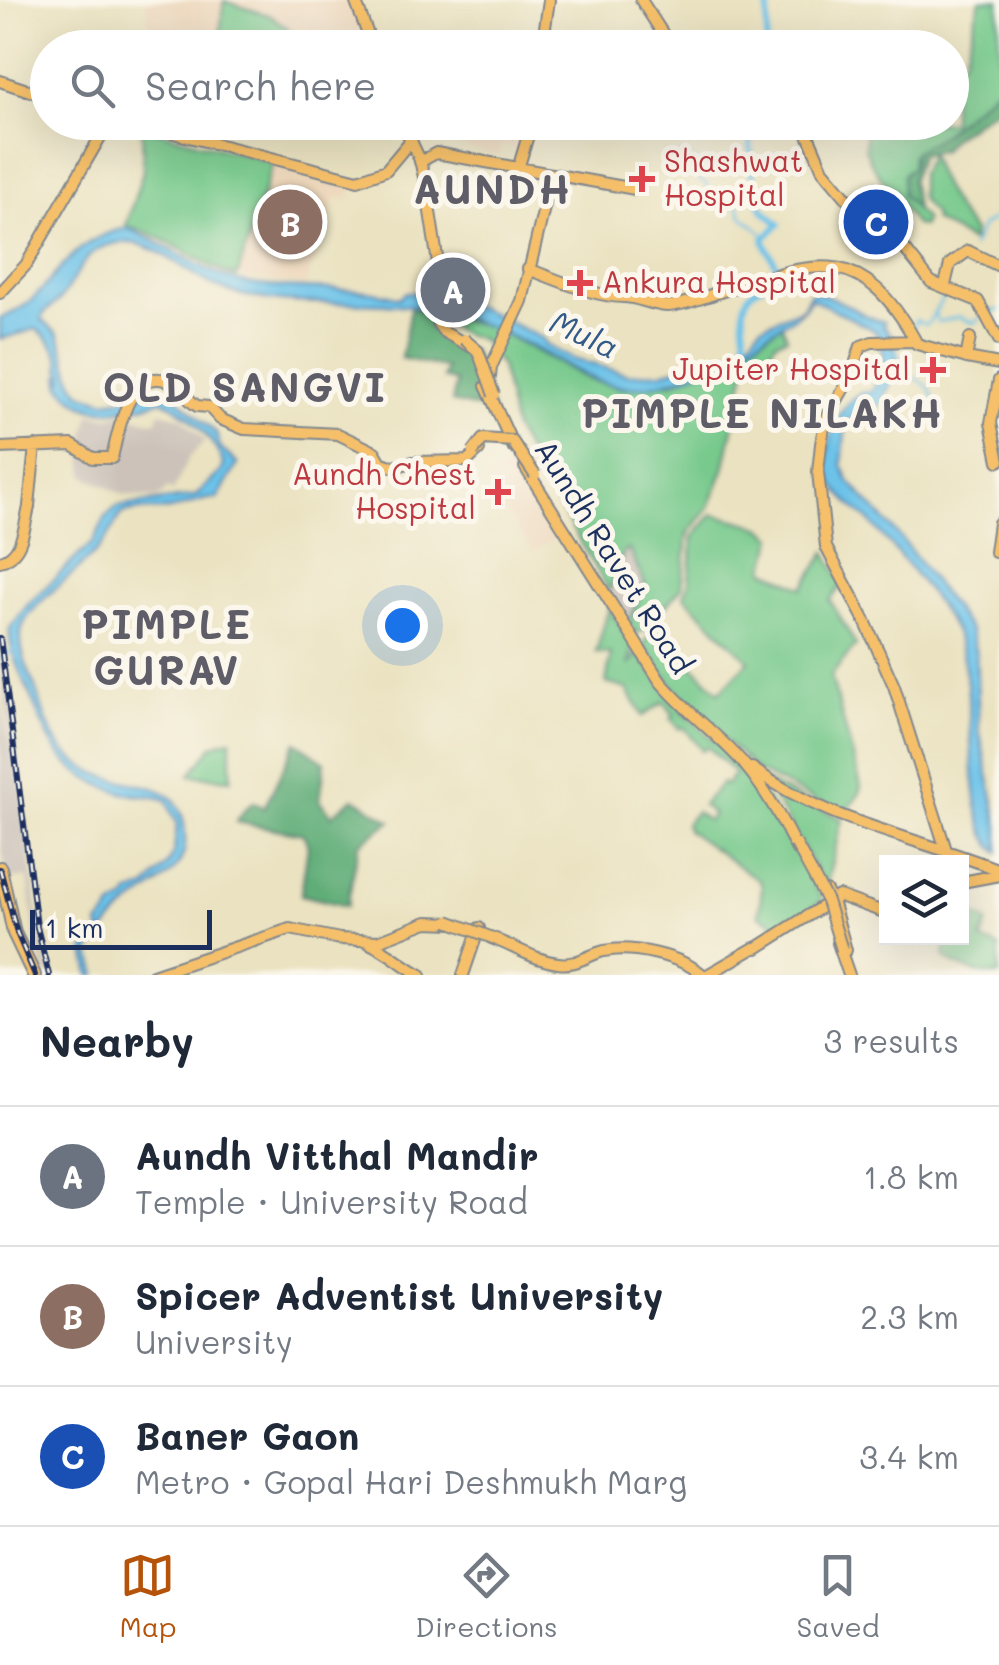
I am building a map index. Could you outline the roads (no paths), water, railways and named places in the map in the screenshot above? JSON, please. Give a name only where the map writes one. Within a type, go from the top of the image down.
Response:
[{"type":"highway","points":[[0,868],[16,941]]},
{"type":"highway","points":[[0,878],[16,941],[32,975]]},
{"type":"main road","points":[[354,0],[365,30]]},
{"type":"main road","points":[[545,30],[550,0]]},
{"type":"main road","points":[[642,0],[661,30]]},
{"type":"main road","points":[[5,82],[30,90]]},
{"type":"main road","points":[[0,292],[26,266],[98,140]]},
{"type":"main road","points":[[197,140],[358,180],[385,171],[407,140]]},
{"type":"main road","points":[[410,140],[422,164],[442,285],[438,316]]},
{"type":"main road","points":[[518,169],[526,140]]},
{"type":"main road","points":[[810,140],[834,182],[862,212],[898,238],[928,277],[976,297],[999,338]]},
{"type":"main road","points":[[810,140],[823,170],[855,208],[895,237],[928,280],[975,299],[986,312]]},
{"type":"main road","points":[[422,164],[436,151],[631,188]]},
{"type":"main road","points":[[491,383],[522,299],[552,175]]},
{"type":"main road","points":[[945,285],[950,264],[969,252],[999,266]]},
{"type":"main road","points":[[529,269],[608,297],[669,303],[812,263],[837,264],[870,282],[913,336],[929,348],[999,364]]},
{"type":"main road","name":"Aundh Ravet Road","points":[[438,316],[442,327],[477,345],[509,438],[660,682],[742,761],[795,839]]},
{"type":"main road","name":"Aundh Ravet Road","points":[[438,316],[441,330],[471,348],[491,383],[509,438],[663,679],[761,779],[829,899],[843,951]]},
{"type":"main road","points":[[913,336],[868,344],[825,422],[819,471],[827,545],[902,704],[947,852]]},
{"type":"main road","points":[[461,338],[478,351],[491,383]]},
{"type":"main road","points":[[966,358],[970,338]]},
{"type":"main road","points":[[0,448],[76,446],[93,458],[112,458],[122,414],[131,395],[145,384],[165,380],[178,386],[196,406],[245,429],[338,434],[394,466],[464,462],[484,442],[509,438]]},
{"type":"main road","points":[[999,380],[991,423],[999,459]]},
{"type":"main road","points":[[999,388],[993,421],[999,459]]},
{"type":"main road","points":[[472,455],[483,440],[512,440],[538,480]]},
{"type":"main road","points":[[0,560],[16,551],[22,532],[29,506],[34,446]]},
{"type":"main road","points":[[997,550],[999,525]]},
{"type":"main road","points":[[714,738],[746,765],[796,794],[858,823],[947,852]]},
{"type":"main road","points":[[761,779],[864,827],[971,857],[994,869]]},
{"type":"main road","points":[[795,839],[826,901],[851,975]]},
{"type":"main road","points":[[0,853],[18,938],[32,975]]},
{"type":"main road","points":[[969,878],[994,869]]},
{"type":"main road","points":[[716,975],[829,899],[841,896],[879,909]]},
{"type":"main road","points":[[2,897],[11,937],[32,975]]},
{"type":"main road","points":[[149,974],[293,928],[388,939],[422,923],[452,921],[563,962],[621,950],[669,958],[704,974],[755,948]]},
{"type":"main road","points":[[452,921],[485,936]]},
{"type":"main road","points":[[303,928],[320,933]]},
{"type":"main road","points":[[149,974],[267,933]]},
{"type":"main road","points":[[462,975],[485,936]]},
{"type":"main road","points":[[363,938],[422,975]]},
{"type":"water","points":[[127,228],[215,273],[246,283],[362,291],[399,298],[406,292],[431,294],[475,306],[542,338],[573,359],[628,374],[662,372],[730,353],[748,343],[761,326],[803,308],[720,362],[657,384],[619,386],[594,379],[509,335],[458,316],[400,305],[252,297],[214,286],[160,253],[132,243],[106,246],[89,256],[42,320],[59,335],[73,381],[81,393],[106,401],[159,393],[176,397],[216,433],[220,448],[238,464],[217,499],[169,510],[121,514],[101,546],[35,608],[22,628],[26,666],[59,745],[93,772],[165,793],[176,803],[183,820],[183,856],[163,881],[124,911],[103,934],[90,952],[97,975],[90,975],[85,950],[101,933],[99,925],[113,907],[128,898],[128,894],[146,888],[168,864],[174,853],[177,824],[166,800],[126,794],[100,785],[60,755],[16,662],[10,628],[29,603],[93,542],[116,507],[195,496],[224,465],[199,427],[162,400],[121,410],[94,409],[81,404],[60,384],[64,376],[60,381],[59,375],[64,373],[57,353],[36,329],[0,339],[0,318],[34,298],[85,245]]},
{"type":"water","points":[[811,292],[884,322],[895,345],[893,377],[878,407],[857,412],[846,423],[842,465],[849,481],[902,539],[970,630],[976,653],[979,729],[999,827],[999,853],[986,836],[978,811],[966,678],[961,649],[951,625],[913,572],[842,496],[830,477],[832,431],[851,401],[873,390],[881,367],[882,347],[875,331],[811,298],[803,308]]},
{"type":"waterway","points":[[767,30],[769,0]]},
{"type":"waterway","points":[[746,346],[746,300],[756,288],[780,277],[764,239],[779,224],[764,211],[754,194],[750,140]]},
{"type":"waterway","points":[[679,153],[695,161],[693,175],[707,185],[720,208],[738,204],[742,216],[765,235]]},
{"type":"waterway","points":[[972,247],[982,226],[999,216]]},
{"type":"waterway","points":[[912,330],[916,320],[925,325],[929,322],[947,291]]},
{"type":"waterway","points":[[987,312],[999,310]]},
{"type":"waterway","points":[[934,312],[938,322],[959,317],[973,323],[981,318]]},
{"type":"waterway","points":[[895,352],[910,365],[911,376],[928,387],[935,405]]},
{"type":"waterway","points":[[3,657],[14,649]]},
{"type":"railway","points":[[0,638],[37,927],[49,975]]},
{"type":"railway","points":[[0,869],[17,933],[35,975]]},
{"type":"place","name":"Shashwat Hospital","points":[[642,179]]},
{"type":"place","name":"Spicer Adventist University","points":[[290,222]]},
{"type":"place","name":"Baner Gaon","points":[[876,222]]},
{"type":"place","name":"Ankura Hospital","points":[[580,283]]},
{"type":"place","name":"Aundh Vitthal Mandir","points":[[453,290]]},
{"type":"place","name":"Jupiter Hospital","points":[[933,370]]},
{"type":"place","name":"Aundh Chest Hospital","points":[[498,492]]},
{"type":"district","name":"AUNDH","points":[[493,190]]},
{"type":"district","name":"OLD SANGVI","points":[[245,388]]},
{"type":"district","name":"PIMPLE NILAKH","points":[[763,414]]},
{"type":"district","name":"PIMPLE GURAV","points":[[167,648]]},
{"type":"water label","name":"Mula","points":[[584,335]]}]
